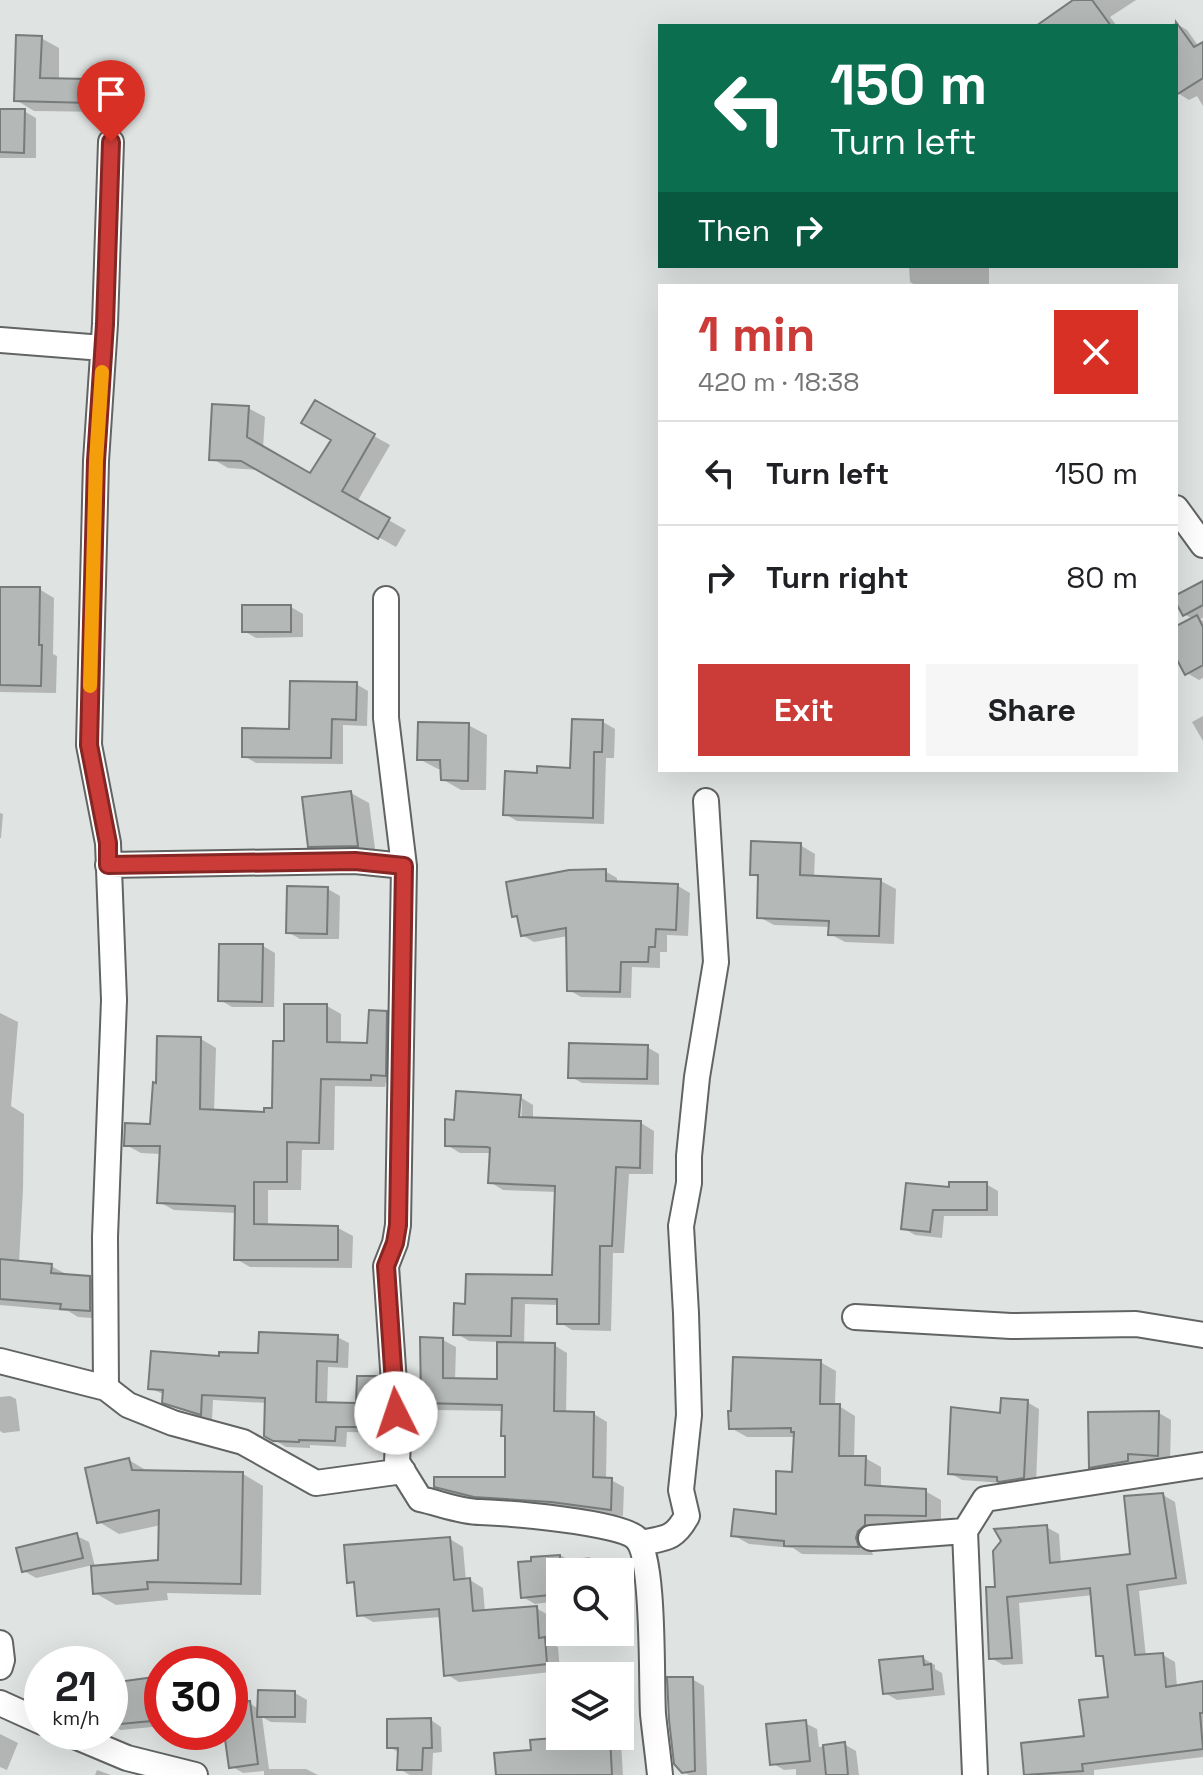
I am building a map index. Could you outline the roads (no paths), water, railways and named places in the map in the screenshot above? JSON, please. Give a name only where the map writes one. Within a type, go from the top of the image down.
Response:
[{"type":"street","points":[[106,1388],[105,1237],[114,1000],[108,843],[89,745],[96,461],[111,142]]},
{"type":"street","points":[[0,340],[103,348]]},
{"type":"street","points":[[1178,511],[1203,545]]},
{"type":"street","points":[[386,599],[386,718],[404,866],[398,1225],[386,1266],[397,1462],[420,1499],[479,1512],[514,1513],[618,1528],[635,1537],[643,1548],[650,1607],[653,1712],[660,1775]]},
{"type":"street","points":[[640,1543],[668,1538],[680,1530],[687,1516],[681,1490],[689,1415],[681,1226],[689,1183],[697,1077],[716,962],[706,801]]},
{"type":"street","points":[[108,865],[355,861],[404,866]]},
{"type":"street","points":[[855,1317],[1011,1326],[1136,1324],[1203,1335]]},
{"type":"street","points":[[0,1361],[106,1388],[128,1405],[173,1423],[243,1442],[316,1483],[403,1471]]},
{"type":"street","points":[[975,1775],[965,1531],[985,1499],[1203,1465]]},
{"type":"street","points":[[871,1538],[965,1531]]},
{"type":"street","points":[[0,1643],[0,1667]]},
{"type":"street","points":[[0,1703],[24,1714]]},
{"type":"street","points":[[108,1750],[127,1758],[195,1775]]}]
